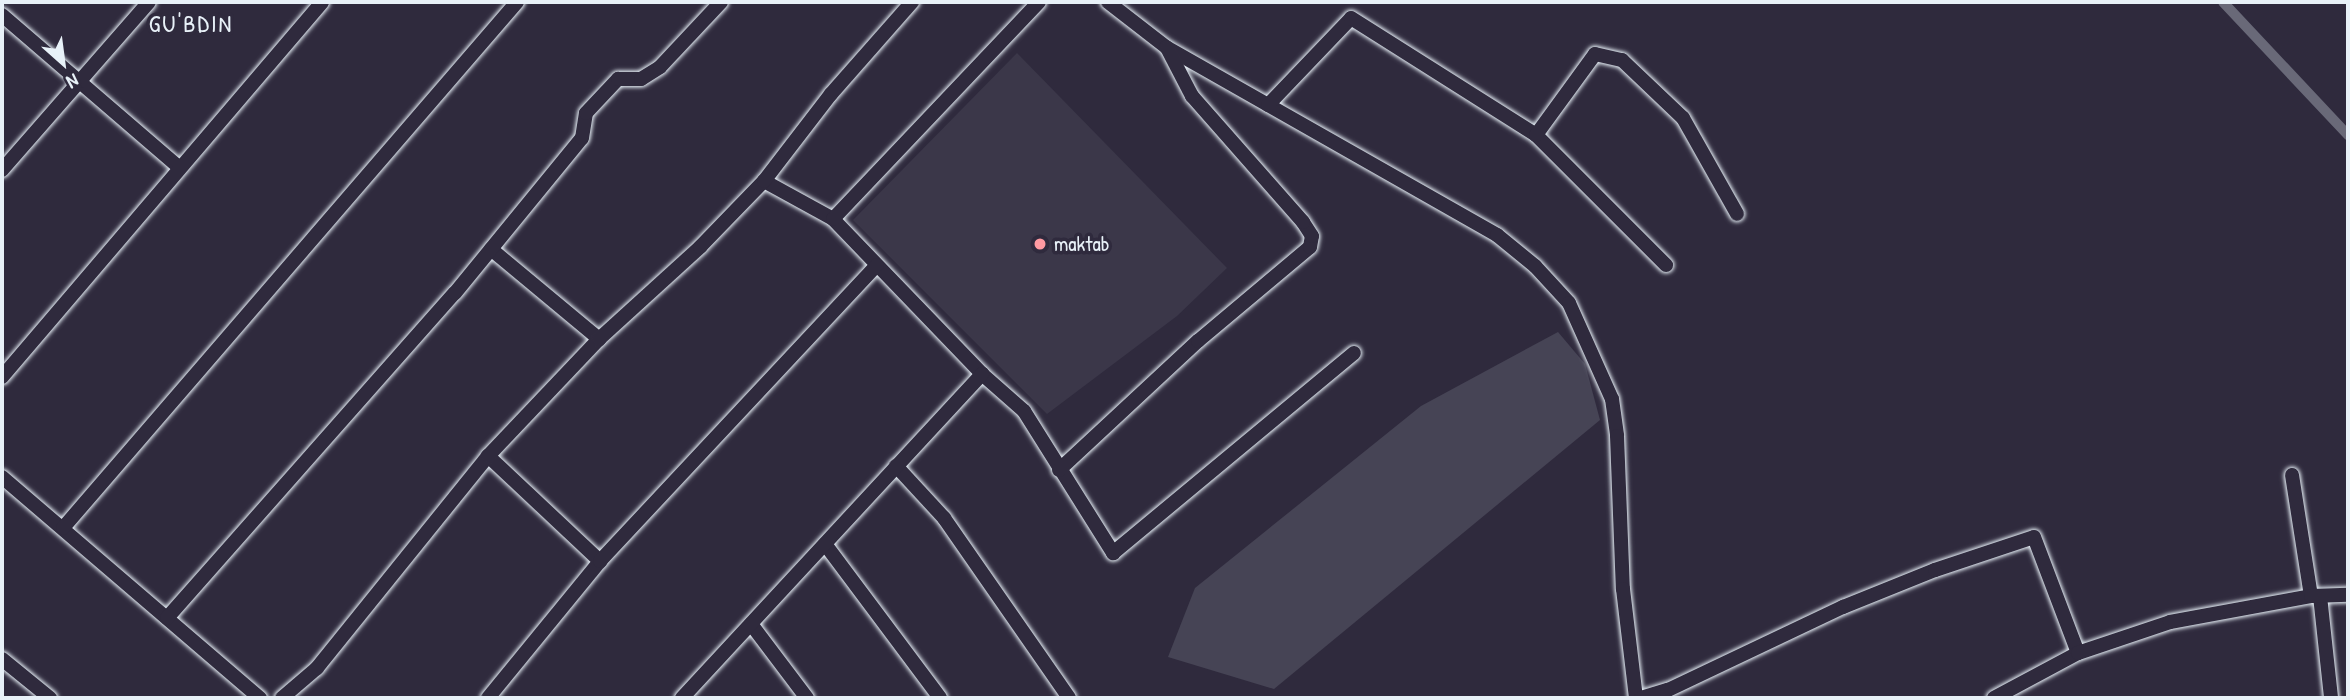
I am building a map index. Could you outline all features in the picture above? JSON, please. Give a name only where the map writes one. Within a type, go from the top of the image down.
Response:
[{"type":"street","points":[[2,170],[149,2]]},
{"type":"street","points":[[2,377],[322,2]]},
{"type":"street","points":[[63,528],[517,2]]},
{"type":"street","points":[[167,618],[455,293],[582,138],[586,113],[618,79],[641,79],[660,67],[721,2]]},
{"type":"street","points":[[282,698],[317,668],[488,456],[599,339],[700,247],[765,181],[831,94],[912,2]]},
{"type":"street","points":[[833,219],[1039,2]]},
{"type":"street","points":[[1108,2],[1166,47],[1497,235],[1535,266],[1569,303],[1612,399],[1617,436],[1623,589],[1638,698],[1668,690],[1843,607],[1935,570],[2034,537],[2078,653]]},
{"type":"street","points":[[2,15],[179,167]]},
{"type":"street","points":[[1268,105],[1351,18],[1536,135],[1666,265]]},
{"type":"street","points":[[1059,470],[1198,341],[1310,247],[1312,236],[1303,222],[1192,96],[1166,47]]},
{"type":"street","points":[[1536,135],[1595,54],[1622,60],[1683,118],[1737,214]]},
{"type":"street","points":[[765,181],[833,219],[982,374],[1024,411],[1113,553],[1354,353]]},
{"type":"street","points":[[491,249],[599,339]]},
{"type":"street","points":[[488,698],[600,561],[877,265]]},
{"type":"street","points":[[682,698],[982,374]]},
{"type":"street","points":[[488,456],[600,561]]},
{"type":"street","points":[[896,466],[944,518],[1069,698]]},
{"type":"street","points":[[2292,475],[2331,698]]},
{"type":"street","points":[[2,477],[260,698]]},
{"type":"street","points":[[825,544],[940,698]]},
{"type":"street","points":[[1994,698],[2078,653],[2170,622],[2315,596],[2348,595]]},
{"type":"street","points":[[751,624],[807,698]]},
{"type":"street","points":[[2,659],[50,698]]},
{"type":"shaded area","name":"maktab","points":[[1017,53],[1227,268],[1177,316],[1047,414],[853,220]]},
{"type":"shaded area","points":[[1558,332],[1585,364],[1600,420],[1274,689],[1168,657],[1195,588],[1421,406]]},
{"type":"waterway","points":[[2223,2],[2348,135]]},
{"type":"place","name":"maktab","points":[[1040,244]]},
{"type":"district","name":"GU'BDIN","points":[[191,24]]}]
